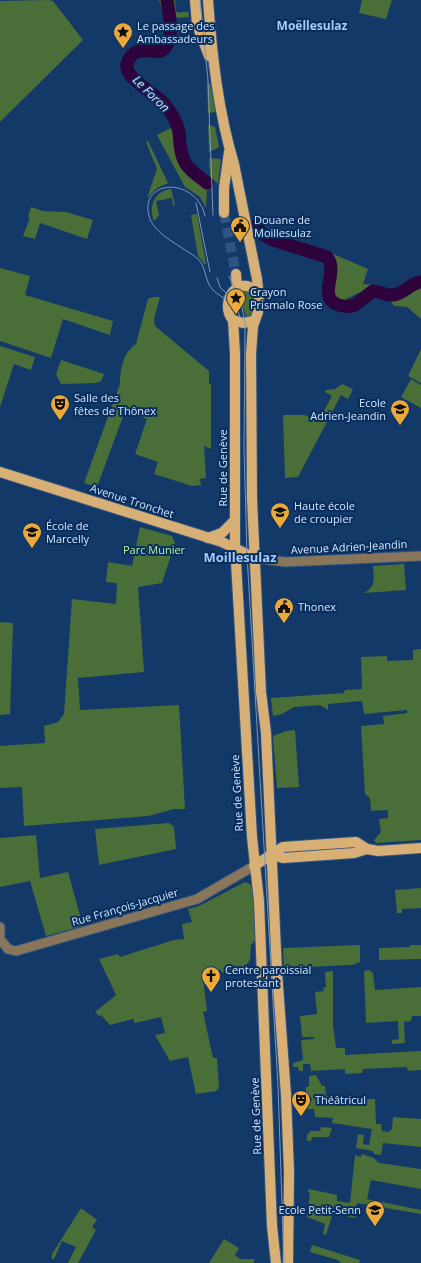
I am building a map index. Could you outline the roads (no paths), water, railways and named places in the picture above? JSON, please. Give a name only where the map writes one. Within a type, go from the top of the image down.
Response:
[{"type":"main road","points":[[195,0],[197,25],[210,51]]},
{"type":"main road","points":[[208,0],[210,51],[239,187],[258,294],[258,312],[254,321],[251,354],[255,558],[260,669],[266,733],[286,1095],[289,1179],[288,1263]]},
{"type":"main road","points":[[224,213],[224,192],[230,150]]},
{"type":"main road","points":[[224,192],[239,187]]},
{"type":"main road","name":"Rue de Genève","points":[[236,274],[237,288],[232,293],[229,300],[229,314],[233,320],[235,354],[235,548],[254,866],[259,901],[272,1226],[276,1263]]},
{"type":"main road","points":[[237,288],[244,285],[250,287],[258,294]]},
{"type":"main road","points":[[233,320],[243,323],[254,321]]},
{"type":"main road","name":"Avenue Tronchet","points":[[0,472],[207,538],[235,548],[255,558]]},
{"type":"main road","points":[[207,538],[222,533],[234,521]]},
{"type":"main road","points":[[254,866],[272,855],[283,858],[354,853],[368,849],[378,851],[421,848]]},
{"type":"street","name":"Avenue Adrien-Jeandin","points":[[255,558],[285,562],[421,556]]},
{"type":"street","name":"Rue François-Jacquier","points":[[0,939],[8,949],[16,951],[88,931],[197,899],[254,866]]},
{"type":"street","points":[[0,927],[0,934]]},
{"type":"waterway","name":"Le Foron","points":[[167,0],[171,31],[168,43],[161,51],[135,52],[127,64],[127,69],[135,80],[161,101],[170,111],[176,121],[181,149],[186,164],[190,170],[207,183]]},
{"type":"waterway","name":"Le Foron","points":[[254,226],[264,235],[273,240],[327,257],[331,269],[328,289],[329,295],[331,300],[338,305],[355,305],[373,291],[387,295],[400,293],[413,284],[421,282]]},
{"type":"tunnel","points":[[224,213],[236,274]]},
{"type":"tram line","points":[[200,0],[208,80],[213,215]]},
{"type":"tram line","points":[[205,216],[200,203],[191,194],[181,189],[170,187],[160,189],[152,194],[148,203],[149,216],[156,229],[169,240],[197,258],[210,286],[213,290],[236,307],[240,317]]},
{"type":"tram line","points":[[196,203],[210,272]]},
{"type":"tram line","points":[[229,276],[241,302],[245,323],[244,448],[247,555],[278,1086],[284,1263]]},
{"type":"tram line","points":[[217,278],[220,287],[227,294]]},
{"type":"place","name":"Le passage des Ambassadeurs","points":[[123,49]]},
{"type":"place","name":"Douane de Moillesulaz","points":[[240,243]]},
{"type":"place","name":"Crayon Prismalo Rose","points":[[236,315]]},
{"type":"place","name":"Salle des fêtes de Thônex","points":[[60,421]]},
{"type":"place","name":"Ecole Adrien-Jeandin","points":[[400,426]]},
{"type":"place","name":"Haute école de croupier","points":[[280,529]]},
{"type":"place","name":"École de Marcelly","points":[[32,549]]},
{"type":"place","name":"Thonex","points":[[284,624]]},
{"type":"place","name":"Centre paroissial protestant","points":[[211,993]]},
{"type":"place","name":"Théâtricul","points":[[301,1117]]},
{"type":"place","name":"Ecole Petit-Senn","points":[[375,1227]]},
{"type":"district","name":"Moëllesulaz","points":[[312,26]]},
{"type":"district","name":"Moillesulaz","points":[[240,557]]},
{"type":"park label","name":"Parc Munier","points":[[154,550]]}]
